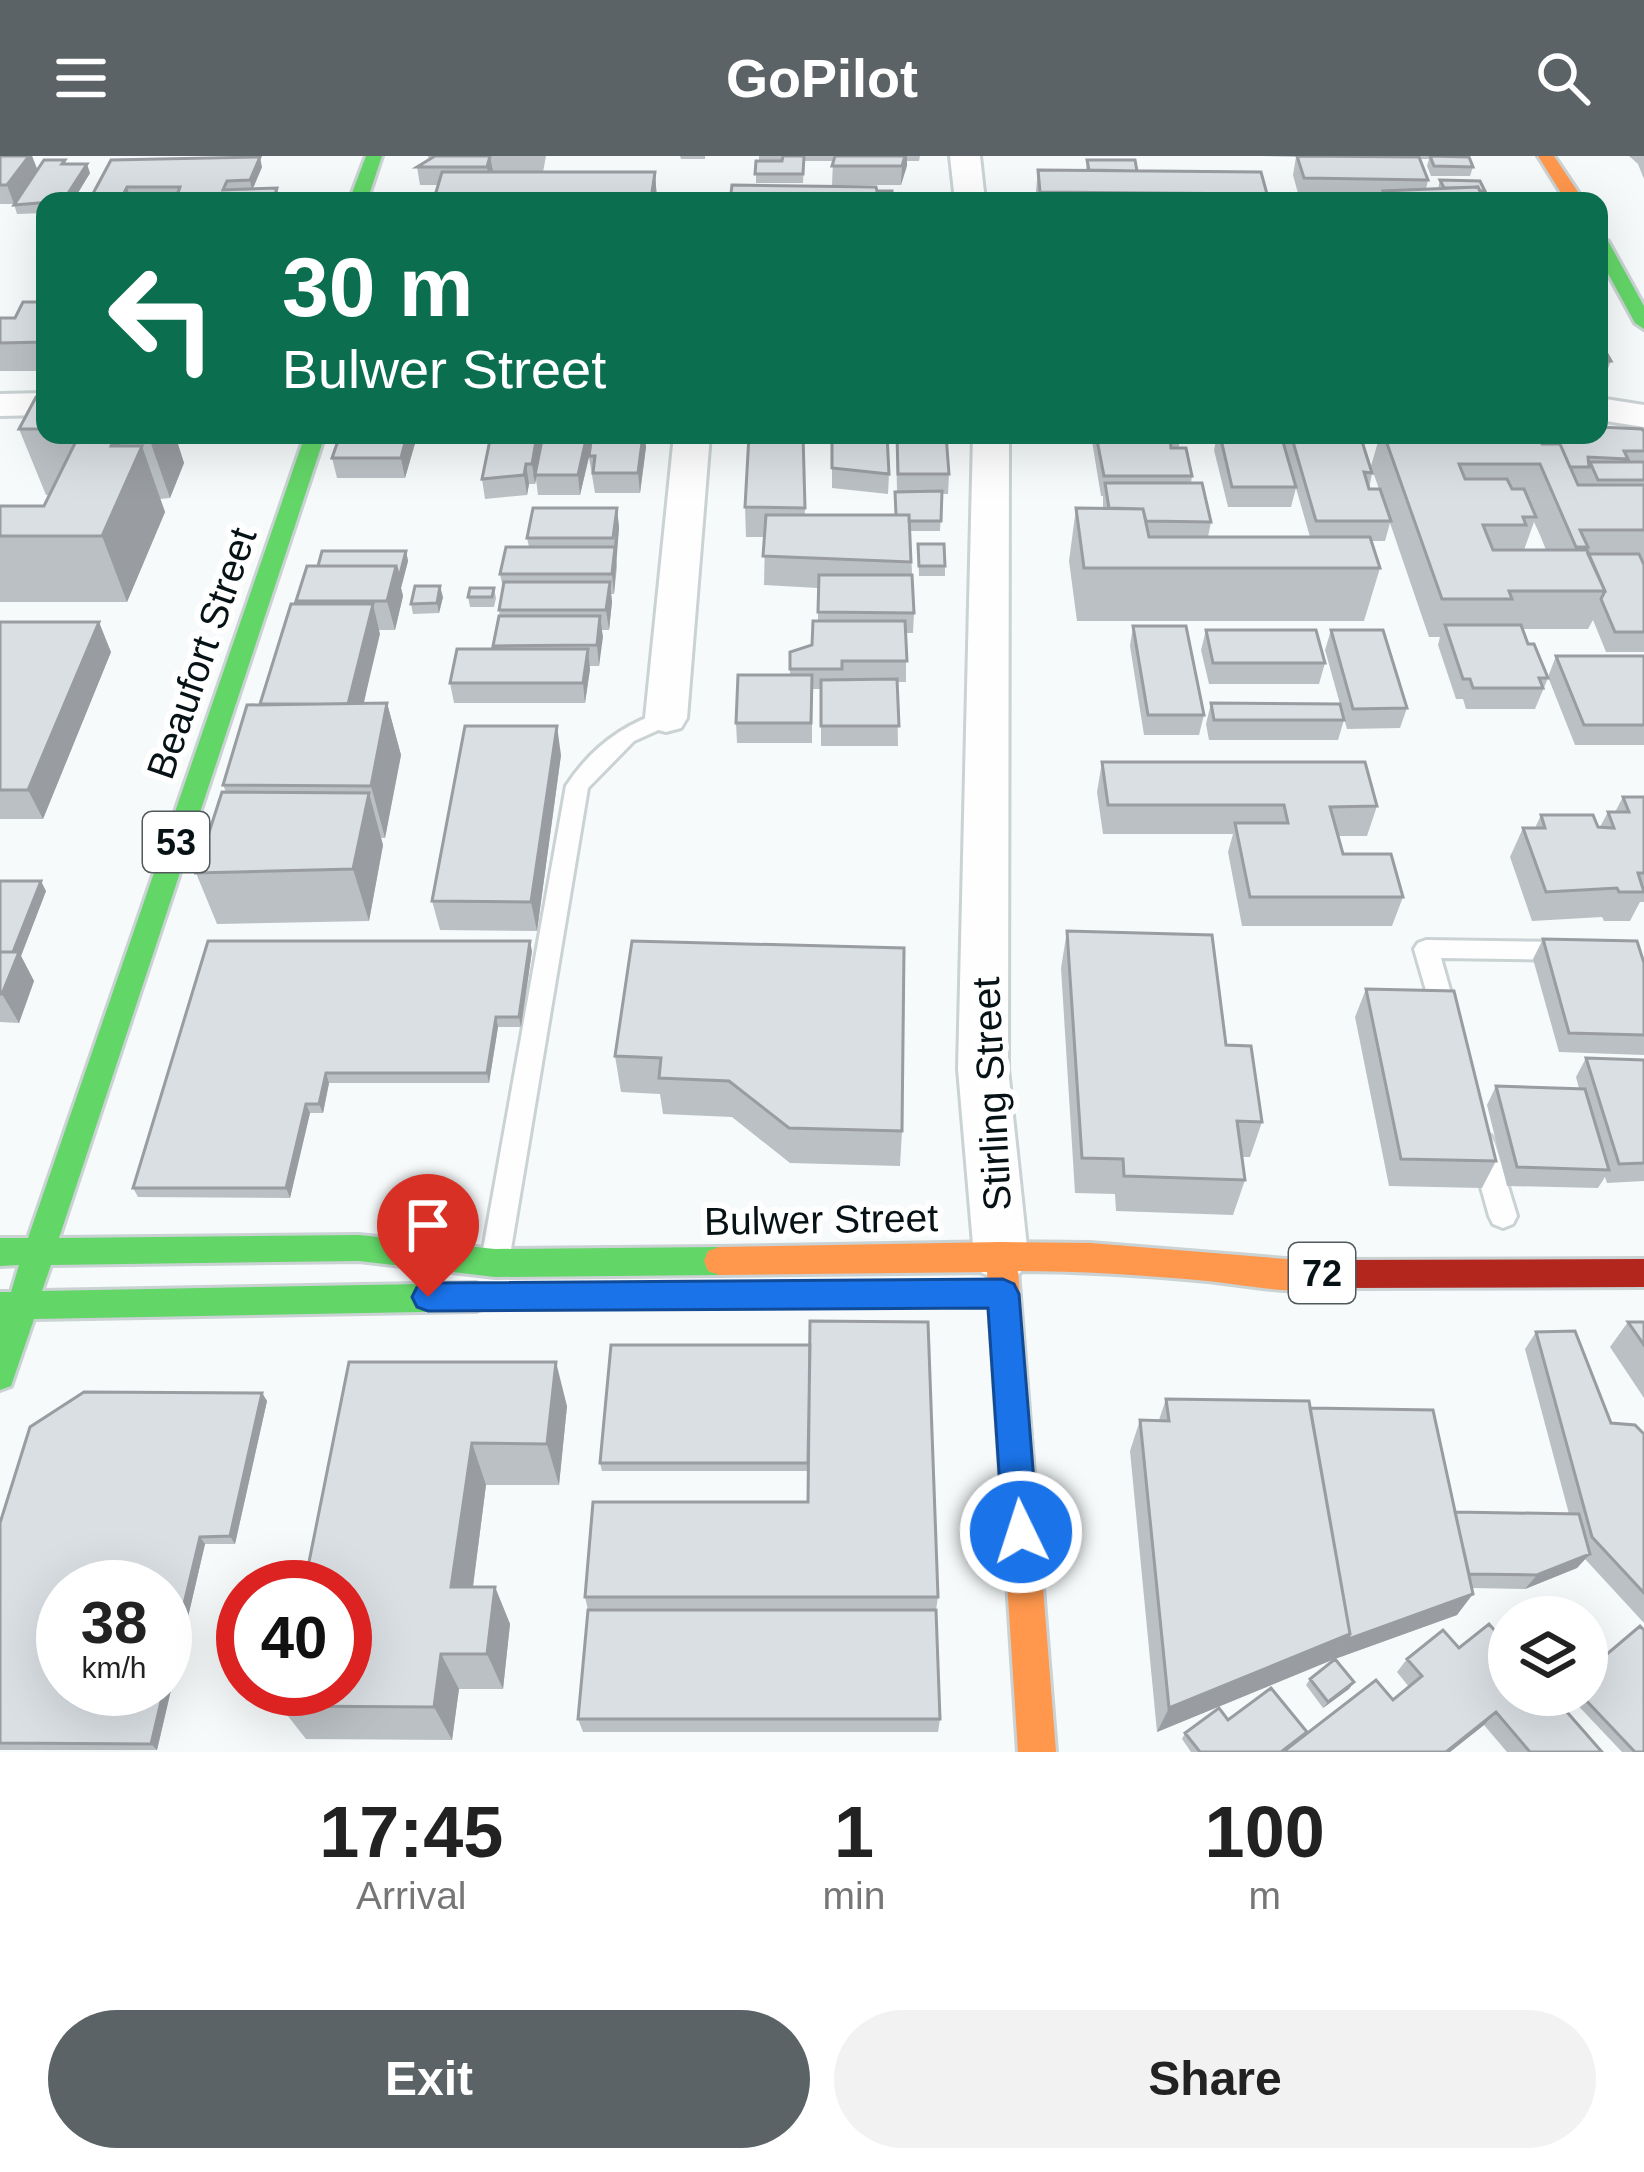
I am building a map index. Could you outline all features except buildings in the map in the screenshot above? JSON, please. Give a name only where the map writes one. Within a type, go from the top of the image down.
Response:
[{"type":"main road","points":[[361,192],[374,156]]},
{"type":"main road","points":[[1546,156],[1568,192]]},
{"type":"main road","points":[[1608,257],[1644,323]]},
{"type":"main road","name":"Beaufort Street","points":[[0,1375],[11,1306],[40,1251],[103,1052],[312,444]]},
{"type":"main road","name":"Bulwer Street","points":[[0,1252],[358,1248],[494,1263],[1003,1284],[1145,1260],[1286,1274],[1644,1273]]},
{"type":"main road","name":"Stirling Street","points":[[1003,1284],[1037,1752]]},
{"type":"main road","name":"72","points":[[1227,1297],[1644,1295]]},
{"type":"main road","points":[[11,1306],[502,1297]]},
{"type":"street","points":[[965,156],[969,192]]},
{"type":"street","points":[[1608,404],[1644,398]]},
{"type":"street","points":[[0,405],[36,404]]},
{"type":"street","points":[[1608,408],[1644,416]]},
{"type":"street","points":[[666,718],[691,444]]},
{"type":"street","name":"Stirling Street","points":[[992,444],[983,1069],[1003,1284]]},
{"type":"lane","points":[[494,1263],[577,786],[601,756],[629,733],[666,718]]},
{"type":"lane","points":[[1452,1038],[1426,949],[1600,952]]},
{"type":"lane","points":[[1478,1127],[1503,1216]]},
{"type":"traffic: fast","points":[[361,192],[374,156]]},
{"type":"traffic: fast","points":[[1608,257],[1644,323]]},
{"type":"traffic: fast","points":[[0,1375],[103,1052],[312,444]]},
{"type":"traffic: fast","points":[[0,1252],[359,1248],[495,1263],[719,1261]]},
{"type":"traffic: fast","points":[[0,1306],[476,1297]]},
{"type":"traffic: slow","points":[[1546,156],[1569,192]]},
{"type":"traffic: slow","points":[[1001,1256],[1037,1752]]},
{"type":"traffic: slow","points":[[719,1261],[1090,1257],[1337,1274]]},
{"type":"traffic: jam","points":[[1337,1274],[1644,1273]]},
{"type":"route","points":[[428,1297],[1003,1294],[1021,1532]]}]
